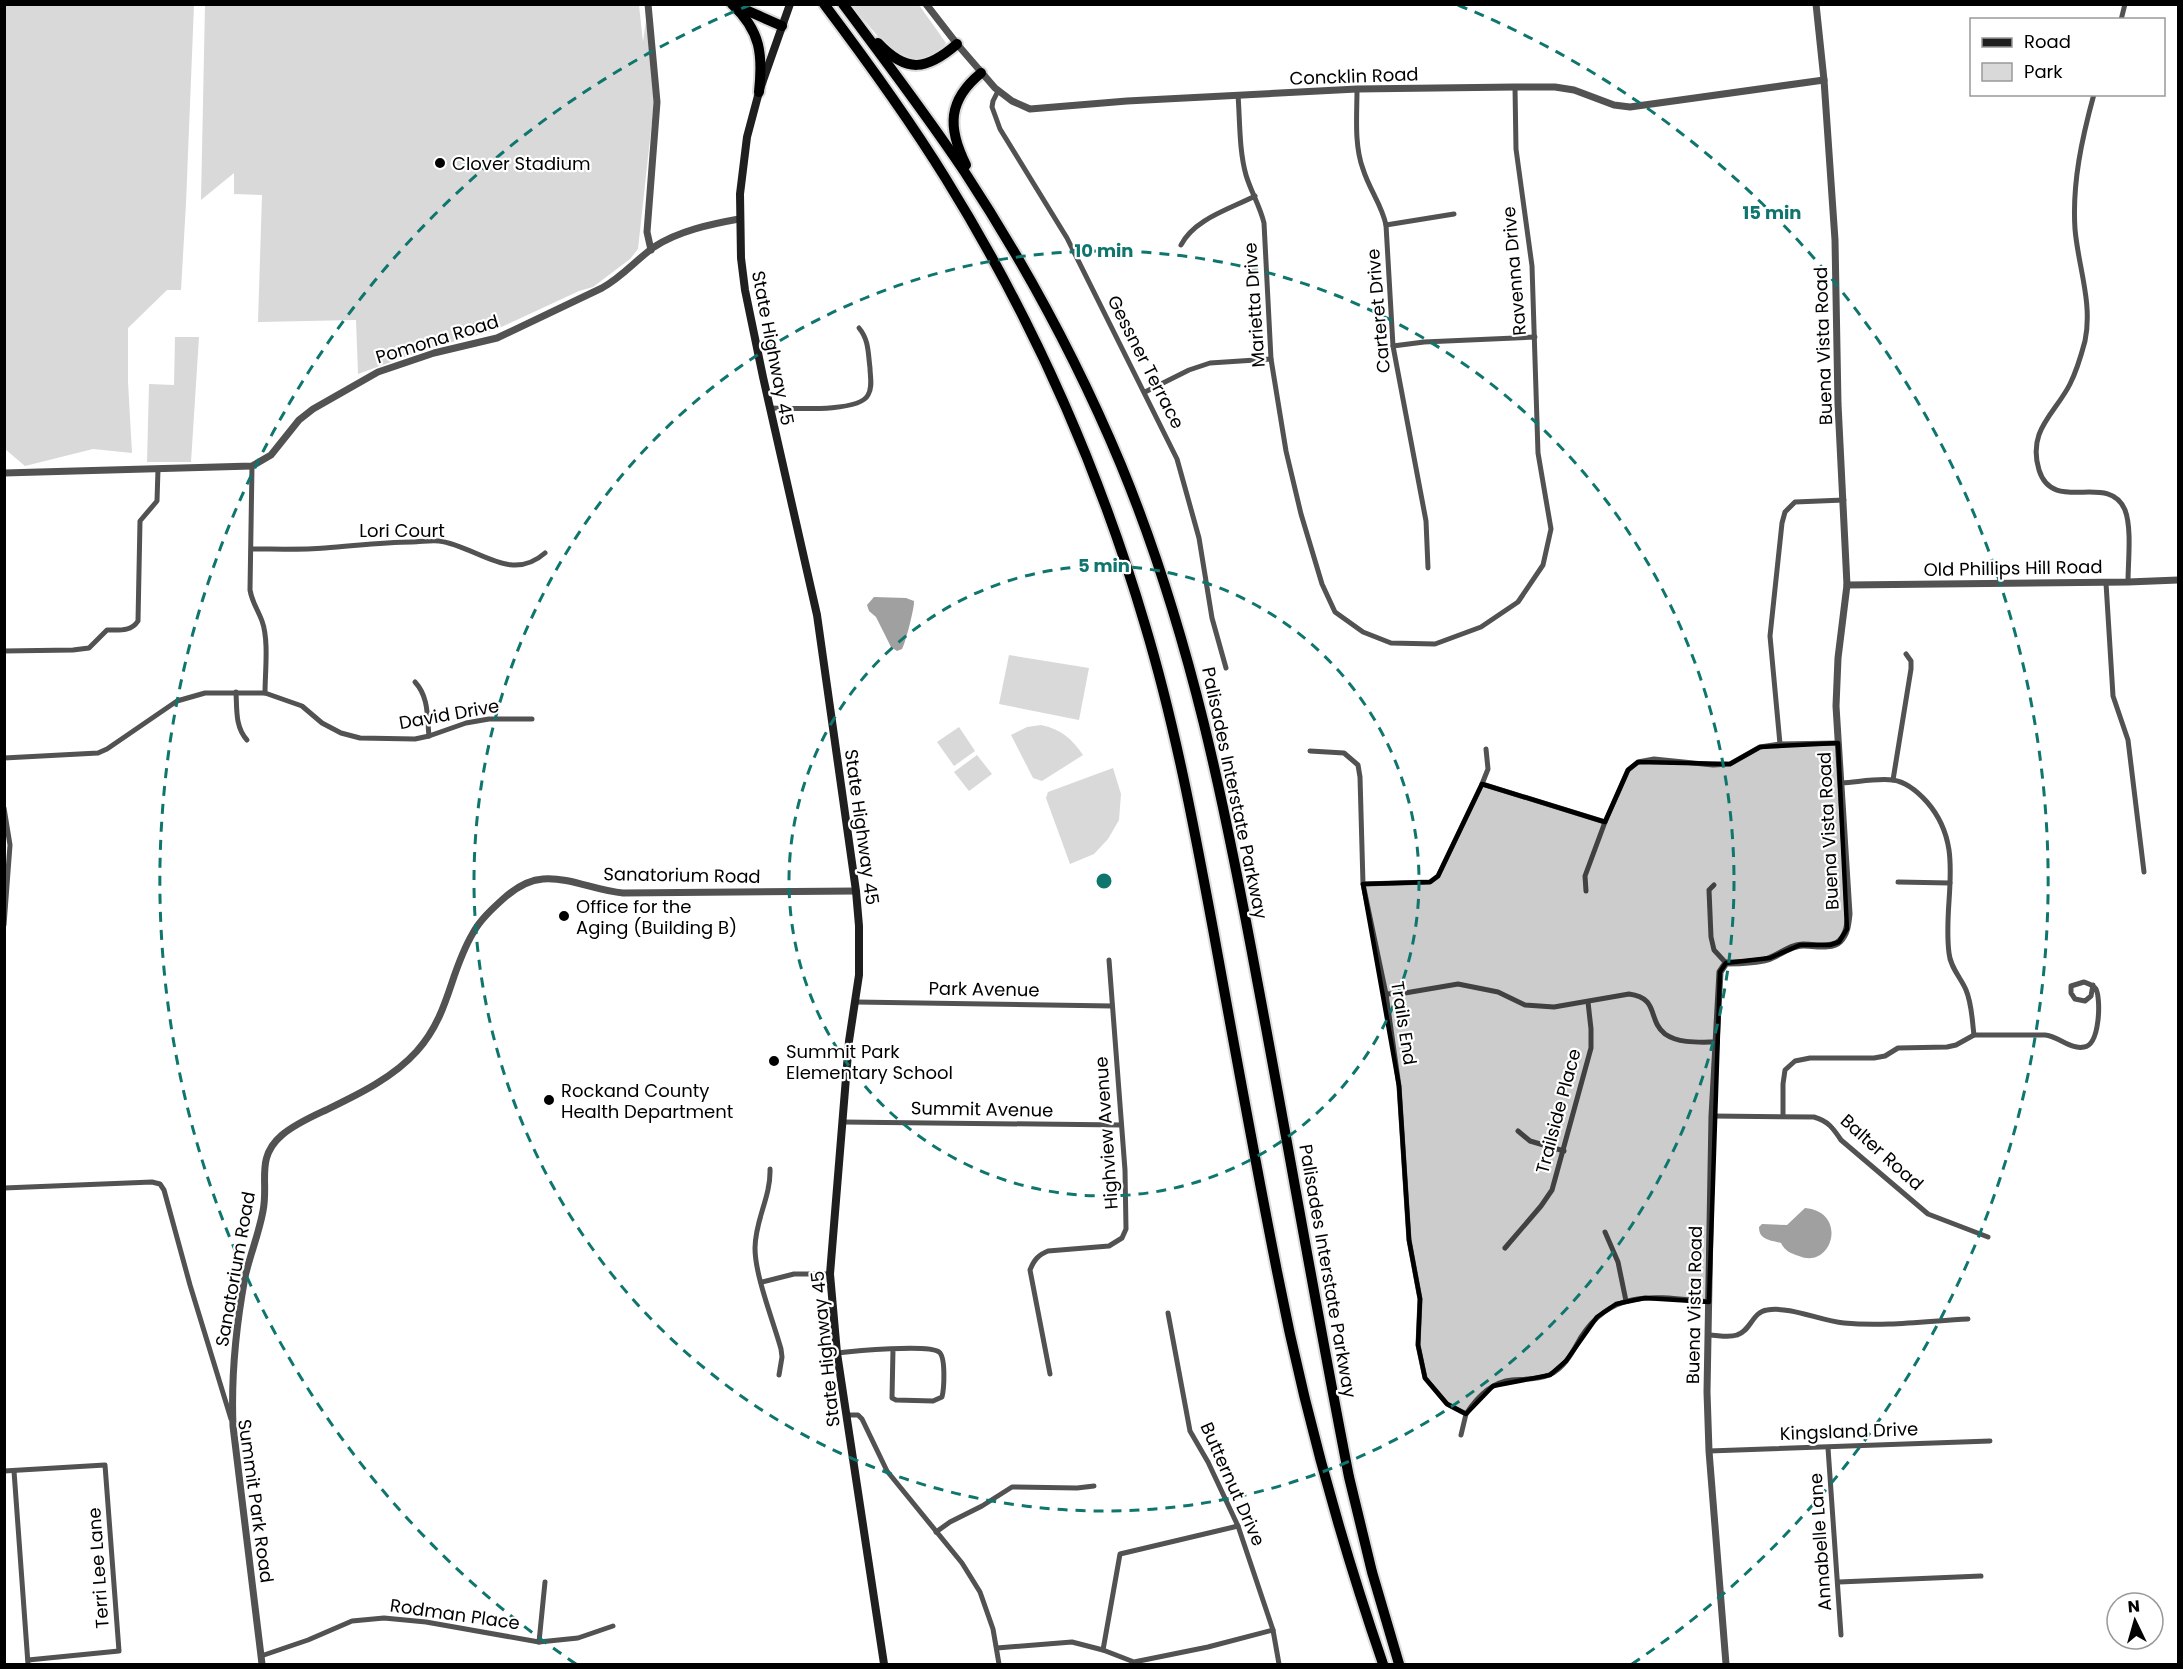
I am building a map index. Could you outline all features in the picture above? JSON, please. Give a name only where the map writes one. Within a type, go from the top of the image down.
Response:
[{"type":"highway","points":[[734,4],[782,26]]},
{"type":"highway","points":[[734,4],[749,23],[758,43],[761,61],[759,92]]},
{"type":"highway","points":[[824,4],[925,145],[1004,280],[1040,350],[1072,422],[1124,559],[1153,653],[1183,776],[1294,1353],[1325,1477],[1383,1665]]},
{"type":"highway","points":[[843,4],[886,52],[906,64],[930,63],[942,57],[957,44]]},
{"type":"highway","name":"Palisades Interstate Parkway","points":[[843,4],[943,140],[1007,238],[1055,324],[1106,431],[1153,549],[1189,662],[1211,746],[1230,833],[1349,1477],[1372,1572],[1399,1665]]},
{"type":"highway","points":[[981,73],[968,84],[958,98],[954,114],[955,134],[965,164],[1007,238]]},
{"type":"main road","name":"State Highway 45","points":[[790,4],[759,92],[744,151],[739,219],[741,258],[745,290],[770,408],[818,615],[856,891],[859,951],[856,1002],[849,1041],[830,1274],[837,1353],[884,1665]]},
{"type":"street","points":[[648,4],[657,98],[647,232],[651,249]]},
{"type":"street","name":"Concklin Road","points":[[926,4],[998,91],[1021,106],[1039,109],[1127,101],[1357,89],[1515,87],[1555,87],[1574,90],[1614,105],[1630,107],[1824,81]]},
{"type":"street","name":"Buena Vista Road","points":[[1726,1665],[1707,1402],[1712,1116],[1720,972],[1726,963],[1770,958],[1786,949],[1800,945],[1830,945],[1839,942],[1847,929],[1849,914],[1836,682],[1847,585],[1838,404],[1833,202],[1824,81],[1815,4]]},
{"type":"street","name":"Ravenna Drive","points":[[1301,514],[1322,584],[1335,612],[1363,632],[1391,643],[1435,644],[1481,627],[1518,602],[1543,566],[1551,529],[1538,453],[1532,266],[1516,149],[1515,87]]},
{"type":"street","name":"Carteret Drive","points":[[1357,89],[1359,154],[1362,169],[1383,213],[1386,225],[1393,346],[1426,521],[1428,568]]},
{"type":"street","name":"Gessner Terrace","points":[[998,91],[992,108],[1000,129],[1066,238],[1176,455],[1203,555],[1212,618],[1226,668]]},
{"type":"street","name":"Marietta Drive","points":[[1239,95],[1243,164],[1246,178],[1264,223],[1271,358],[1286,451],[1301,514]]},
{"type":"street","points":[[2094,96],[2079,155],[2076,193],[2075,227],[2085,293],[2086,336],[2069,386],[2042,425],[2037,449],[2040,472],[2046,483],[2055,490],[2070,493],[2109,493],[2118,499],[2127,520],[2128,582]]},
{"type":"street","points":[[1181,245],[1186,234],[1196,226],[1255,196]]},
{"type":"street","points":[[1386,225],[1454,214]]},
{"type":"street","name":"Pomona Road","points":[[252,466],[271,455],[299,420],[313,409],[378,372],[434,353],[497,338],[613,282],[651,249],[664,241],[739,219]]},
{"type":"street","points":[[770,408],[850,407],[864,400],[869,395],[871,386],[868,344],[859,328]]},
{"type":"street","points":[[1393,346],[1424,342],[1535,337]]},
{"type":"street","points":[[1145,392],[1189,370],[1210,363],[1271,358]]},
{"type":"street","points":[[4,472],[252,466],[250,590],[252,602],[262,621],[264,633],[265,693]]},
{"type":"street","points":[[4,651],[89,648],[107,630],[123,630],[135,626],[138,621],[140,521],[157,501],[158,469]]},
{"type":"street","points":[[1780,744],[1770,636],[1782,523],[1785,512],[1795,502],[1844,500]]},
{"type":"street","name":"Lori Court","points":[[252,549],[322,549],[368,543],[438,541],[455,545],[494,562],[516,565],[528,564],[545,552]]},
{"type":"street","name":"Old Phillips Hill Road","points":[[1847,585],[2106,583],[2178,580]]},
{"type":"street","points":[[2106,583],[2113,696],[2128,740],[2144,872]]},
{"type":"street","points":[[1893,780],[1911,669],[1911,661],[1906,654]]},
{"type":"street","points":[[415,682],[422,689],[425,698],[429,736]]},
{"type":"street","points":[[236,692],[240,733],[247,740]]},
{"type":"street","name":"David Drive","points":[[4,758],[98,753],[177,701],[205,693],[265,693],[302,706],[322,723],[341,733],[360,738],[415,739],[466,723],[489,719],[532,719]]},
{"type":"street","points":[[1586,891],[1585,876],[1605,822],[1628,770],[1638,762],[1654,759],[1713,765],[1730,764],[1750,751],[1780,744],[1838,743]]},
{"type":"street","points":[[1363,884],[1430,882],[1438,876],[1482,784],[1488,768],[1486,749]]},
{"type":"street","name":"Trails End","points":[[1310,751],[1344,753],[1358,765],[1363,884],[1386,994],[1399,1086],[1409,1240],[1420,1299],[1418,1338],[1425,1378],[1447,1404],[1466,1414]]},
{"type":"street","points":[[1842,783],[1893,780],[1919,793],[1937,813],[1948,838],[1950,857],[1948,952],[1958,979],[1969,996],[1974,1035]]},
{"type":"street","points":[[1482,784],[1605,822]]},
{"type":"street","points":[[4,808],[10,844],[4,925]]},
{"type":"street","name":"Sanatorium Road","points":[[233,1426],[232,1387],[245,1277],[263,1213],[264,1168],[272,1146],[289,1129],[370,1087],[392,1073],[416,1052],[437,1022],[472,934],[508,894],[530,882],[542,879],[562,880],[607,892],[856,891]]},
{"type":"street","points":[[1898,882],[1950,883]]},
{"type":"street","points":[[1714,885],[1709,890],[1711,937],[1714,950],[1726,963]]},
{"type":"street","name":"Highview Avenue","points":[[1050,1374],[1030,1270],[1034,1261],[1040,1254],[1048,1251],[1116,1244],[1122,1238],[1127,1220],[1109,960]]},
{"type":"street","points":[[1386,994],[1458,984],[1498,992],[1525,1005],[1554,1007],[1629,994],[1639,995],[1648,1001],[1657,1025],[1665,1034],[1688,1041],[1717,1042]]},
{"type":"street","points":[[1782,1116],[1782,1084],[1785,1070],[1795,1061],[1810,1058],[1874,1058],[1885,1056],[1898,1048],[1956,1045],[1974,1035],[2055,1036],[2074,1047],[2085,1048],[2093,1042],[2097,1032],[2097,991],[2093,985]]},
{"type":"street","name":"Park Avenue","points":[[856,1002],[1112,1006]]},
{"type":"street","name":"Trailside Place","points":[[1505,1248],[1546,1200],[1557,1178],[1591,1048],[1588,1002]]},
{"type":"street","name":"Balter Road","points":[[1712,1116],[1814,1117],[1823,1120],[1831,1125],[1841,1140],[1928,1214],[1988,1238]]},
{"type":"street","name":"Summit Avenue","points":[[842,1122],[1121,1125]]},
{"type":"street","points":[[1518,1131],[1530,1142],[1564,1151]]},
{"type":"street","points":[[770,1169],[769,1188],[757,1231],[755,1249],[781,1348],[779,1375]]},
{"type":"street","name":"Summit Park Road","points":[[4,1188],[152,1182],[160,1184],[164,1190],[233,1426],[262,1665]]},
{"type":"street","points":[[1605,1232],[1618,1262],[1626,1301]]},
{"type":"street","points":[[762,1282],[794,1274],[830,1274]]},
{"type":"street","points":[[1461,1435],[1466,1414],[1474,1400],[1492,1386],[1511,1380],[1550,1375],[1566,1361],[1597,1317],[1608,1308],[1626,1301],[1645,1298],[1710,1302]]},
{"type":"street","points":[[1709,1335],[1741,1334],[1759,1313],[1765,1310],[1782,1310],[1843,1323],[1968,1319]]},
{"type":"street","name":"Butternut Drive","points":[[1168,1313],[1190,1431],[1208,1462],[1238,1527],[1273,1630],[1280,1665]]},
{"type":"street","points":[[837,1353],[893,1349],[939,1351],[944,1368],[942,1397],[933,1401],[892,1398],[893,1349]]},
{"type":"street","points":[[846,1415],[858,1415],[862,1419],[887,1471],[962,1563],[980,1592],[993,1629],[999,1665]]},
{"type":"street","name":"Kingsland Drive","points":[[1709,1451],[1990,1441]]},
{"type":"street","name":"Annabelle Lane","points":[[1828,1448],[1841,1635]]},
{"type":"street","name":"Terri Lee Lane","points":[[14,1471],[105,1465],[119,1651],[28,1662]]},
{"type":"street","points":[[4,1472],[14,1471],[28,1662]]},
{"type":"street","points":[[936,1532],[1012,1487],[1094,1486]]},
{"type":"street","points":[[1103,1650],[1120,1554],[1238,1527]]},
{"type":"street","points":[[1839,1582],[1981,1575]]},
{"type":"street","points":[[539,1642],[545,1582]]},
{"type":"street","name":"Rodman Place","points":[[261,1656],[308,1640],[352,1621],[384,1618],[437,1623],[539,1642],[578,1638],[613,1626]]},
{"type":"street","points":[[997,1648],[1072,1642],[1103,1650],[1134,1662],[1208,1647],[1273,1630]]},
{"type":"highlighted area","points":[[1838,743],[1847,929],[1839,942],[1830,945],[1800,945],[1770,958],[1726,963],[1720,972],[1709,1302],[1645,1298],[1616,1304],[1597,1317],[1566,1361],[1550,1375],[1493,1386],[1466,1414],[1447,1404],[1425,1378],[1418,1345],[1420,1299],[1409,1240],[1399,1086],[1363,884],[1430,882],[1438,876],[1482,784],[1605,822],[1628,770],[1638,762],[1730,764],[1760,747]]},
{"type":"green space","points":[[4,5],[194,5],[181,290],[167,290],[128,328],[132,453],[93,449],[25,466],[5,449]]},
{"type":"green space","name":"Clover Stadium","points":[[205,5],[639,5],[643,42],[646,20],[655,93],[638,249],[630,259],[593,287],[579,291],[495,330],[424,350],[358,374],[356,320],[258,322],[262,195],[234,194],[234,173],[201,200]]},
{"type":"green space","points":[[851,5],[919,5],[946,43],[936,57],[915,60],[887,47]]},
{"type":"green space","points":[[175,337],[199,337],[191,462],[147,462],[149,384],[174,385]]},
{"type":"green space","points":[[1009,655],[1089,668],[1079,720],[999,704]]},
{"type":"green space","points":[[1041,725],[1065,736],[1083,755],[1042,781],[1033,778],[1011,735],[1027,727]]},
{"type":"green space","points":[[959,727],[975,751],[954,766],[937,742]]},
{"type":"green space","points":[[977,755],[992,774],[969,791],[954,772]]},
{"type":"green space","points":[[1113,768],[1121,794],[1119,820],[1108,839],[1094,854],[1070,864],[1046,798],[1048,792]]},
{"type":"shaded area","points":[[874,597],[906,598],[914,601],[910,625],[902,649],[897,651],[891,647],[876,617],[869,611],[867,605]]},
{"type":"shaded area","points":[[1805,1208],[1819,1212],[1827,1219],[1831,1229],[1831,1239],[1827,1248],[1820,1255],[1811,1258],[1790,1253],[1781,1243],[1766,1239],[1761,1235],[1759,1227],[1762,1224],[1787,1225]]},
{"type":"place","name":"Clover Stadium","points":[[440,163]]},
{"type":"place","name":"Office for the Aging (Building B)","points":[[564,916]]},
{"type":"place","name":"Summit Park Elementary School","points":[[774,1061]]},
{"type":"place","name":"Rockand County Health Department","points":[[549,1100]]}]
